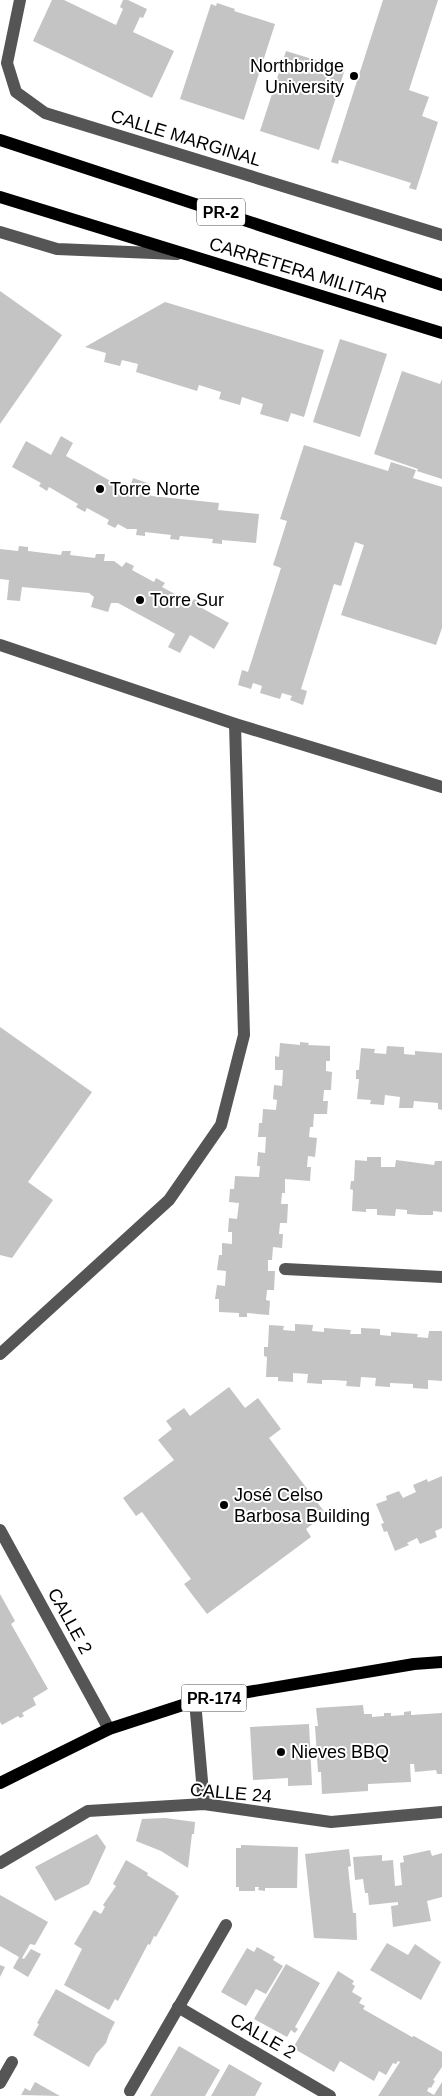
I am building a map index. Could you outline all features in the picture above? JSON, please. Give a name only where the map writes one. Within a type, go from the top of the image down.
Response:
[{"type":"main road","name":"CARRETERA MILITAR","points":[[0,140],[442,285]]},
{"type":"main road","name":"CARRETERA MILITAR","points":[[0,196],[442,333]]},
{"type":"main road","points":[[408,274],[442,278]]},
{"type":"main road","name":"PR-174","points":[[0,1783],[109,1729],[195,1701],[414,1664],[442,1662]]},
{"type":"street","name":"CALLE MARGINAL","points":[[20,0],[7,63],[16,92],[45,113],[442,235]]},
{"type":"street","points":[[0,232],[57,250],[188,254]]},
{"type":"street","points":[[0,645],[235,724],[442,787]]},
{"type":"street","points":[[0,1354],[169,1200],[221,1125],[244,1035],[235,724]]},
{"type":"street","points":[[285,1269],[442,1277]]},
{"type":"street","name":"CALLE 2","points":[[0,1530],[109,1729]]},
{"type":"street","points":[[195,1701],[204,1804]]},
{"type":"street","name":"CALLE 24","points":[[0,1863],[88,1811],[204,1804],[331,1822],[442,1812]]},
{"type":"street","points":[[130,2091],[226,1925]]},
{"type":"street","name":"CALLE 2","points":[[178,2007],[330,2096]]},
{"type":"street","points":[[0,2083],[12,2062]]},
{"type":"building","points":[[52,0],[64,0],[116,25],[123,9],[120,7],[123,0],[128,0],[147,9],[143,18],[140,17],[133,32],[174,51],[152,98],[33,41]]},
{"type":"building","points":[[383,0],[438,0],[409,90],[429,97],[422,116],[438,122],[416,190],[409,188],[411,183],[339,160],[338,164],[331,162]]},
{"type":"building","points":[[217,3],[235,9],[234,11],[275,24],[244,120],[180,99],[211,4],[216,6]]},
{"type":"building","points":[[286,51],[345,69],[319,150],[260,131]]},
{"type":"building","points":[[0,291],[62,335],[0,424]]},
{"type":"building","points":[[165,302],[324,350],[304,417],[291,413],[288,422],[260,414],[263,404],[242,397],[240,405],[219,399],[221,392],[199,385],[197,391],[136,372],[138,364],[122,360],[120,366],[104,362],[106,353],[85,347]]},
{"type":"building","points":[[340,339],[387,354],[360,437],[313,422]]},
{"type":"building","points":[[402,371],[440,384],[442,379],[442,479],[374,454]]},
{"type":"building","name":"Torre Norte","points":[[61,436],[73,443],[66,456],[123,488],[130,487],[133,478],[150,484],[147,493],[152,496],[219,503],[218,510],[259,514],[256,543],[222,540],[222,544],[212,543],[213,539],[180,536],[179,540],[170,539],[171,535],[145,532],[145,536],[136,535],[137,529],[127,529],[118,524],[115,528],[107,524],[109,520],[87,508],[85,512],[76,507],[78,504],[49,487],[47,491],[39,486],[41,483],[12,467],[26,441],[51,455]]},
{"type":"building","points":[[304,445],[388,471],[391,462],[416,470],[413,478],[442,487],[442,628],[436,645],[341,615],[364,545],[355,542],[341,586],[334,584],[301,689],[307,691],[303,705],[290,700],[292,696],[282,693],[280,699],[260,693],[262,686],[253,683],[251,689],[238,685],[242,670],[248,672],[281,568],[273,565],[287,521],[280,519]]},
{"type":"building","name":"Torre Sur","points":[[19,546],[28,547],[28,551],[61,555],[62,551],[71,551],[70,555],[95,558],[96,554],[105,554],[104,561],[114,561],[122,567],[126,562],[134,566],[132,570],[154,582],[156,578],[165,583],[162,587],[191,603],[194,599],[202,603],[200,607],[229,623],[214,649],[190,635],[180,653],[168,647],[175,634],[118,603],[111,603],[108,612],[91,607],[94,597],[89,593],[22,587],[20,601],[7,600],[9,580],[0,579],[0,549],[18,551]]},
{"type":"building","points":[[0,1027],[92,1092],[28,1182],[53,1200],[12,1258],[0,1255]]},
{"type":"building","points":[[300,1042],[309,1043],[308,1045],[330,1046],[330,1061],[326,1061],[326,1071],[332,1072],[331,1090],[324,1090],[323,1101],[328,1101],[327,1114],[314,1114],[313,1127],[310,1127],[309,1137],[317,1138],[315,1157],[308,1156],[307,1167],[311,1167],[310,1181],[285,1179],[285,1193],[282,1193],[281,1204],[288,1204],[287,1223],[280,1223],[279,1234],[283,1234],[282,1248],[273,1247],[272,1260],[268,1260],[268,1271],[275,1271],[274,1290],[267,1290],[266,1300],[270,1301],[269,1315],[247,1313],[247,1317],[239,1317],[239,1313],[219,1312],[219,1299],[215,1299],[217,1285],[225,1286],[226,1271],[217,1270],[219,1255],[222,1255],[222,1243],[232,1244],[232,1232],[228,1232],[229,1218],[237,1219],[239,1203],[229,1202],[230,1189],[234,1189],[235,1176],[259,1177],[260,1166],[257,1166],[258,1152],[265,1153],[266,1137],[258,1137],[259,1123],[262,1123],[263,1109],[276,1110],[277,1100],[273,1099],[274,1085],[282,1086],[283,1070],[275,1070],[275,1056],[279,1057],[280,1043],[300,1045]]},
{"type":"building","points":[[387,1046],[404,1047],[404,1054],[415,1055],[415,1051],[442,1053],[442,1110],[438,1109],[438,1103],[414,1101],[413,1108],[399,1108],[400,1097],[385,1095],[384,1105],[370,1104],[371,1100],[357,1099],[359,1079],[356,1079],[356,1070],[359,1070],[361,1048],[375,1049],[374,1053],[386,1054]]},
{"type":"building","points":[[367,1157],[381,1157],[381,1167],[395,1167],[396,1160],[434,1165],[435,1161],[442,1161],[442,1212],[433,1211],[433,1215],[420,1215],[407,1214],[407,1210],[396,1209],[395,1216],[377,1215],[377,1209],[366,1209],[366,1212],[352,1211],[353,1190],[350,1189],[351,1181],[354,1181],[355,1160],[367,1161]]},
{"type":"building","points":[[295,1324],[313,1325],[312,1331],[324,1332],[324,1328],[351,1330],[350,1334],[361,1334],[361,1328],[380,1329],[380,1335],[391,1336],[391,1332],[418,1334],[417,1337],[428,1338],[429,1331],[442,1331],[442,1381],[428,1380],[428,1389],[413,1388],[413,1384],[390,1383],[390,1387],[375,1386],[376,1378],[361,1377],[360,1387],[346,1386],[347,1381],[322,1380],[322,1384],[307,1383],[308,1374],[293,1373],[293,1382],[278,1381],[278,1377],[266,1377],[267,1357],[264,1356],[264,1347],[268,1347],[269,1325],[284,1326],[283,1330],[295,1331]]},
{"type":"building","name":"José Celso Barbosa Building","points":[[229,1387],[245,1408],[258,1398],[281,1429],[269,1438],[326,1514],[306,1529],[311,1537],[207,1614],[184,1584],[191,1579],[142,1512],[136,1516],[123,1498],[174,1460],[158,1440],[172,1429],[166,1421],[184,1408],[190,1416]]},
{"type":"building","points":[[442,1476],[442,1528],[435,1531],[437,1537],[420,1544],[417,1538],[407,1543],[409,1545],[395,1551],[387,1531],[384,1532],[381,1524],[384,1523],[376,1504],[387,1500],[386,1496],[399,1491],[403,1498],[416,1492],[413,1485],[427,1479],[428,1482]]},
{"type":"building","points":[[0,1594],[15,1621],[11,1624],[48,1689],[33,1698],[36,1705],[22,1713],[24,1716],[20,1718],[18,1716],[2,1725],[0,1722]]},
{"type":"building","points":[[363,1705],[364,1714],[372,1714],[372,1717],[384,1716],[384,1713],[391,1713],[391,1716],[404,1715],[404,1712],[411,1711],[411,1715],[442,1713],[442,1774],[437,1774],[436,1770],[415,1772],[414,1764],[410,1764],[411,1782],[368,1784],[368,1791],[322,1794],[321,1772],[318,1772],[315,1726],[318,1726],[316,1708]]},
{"type":"building","name":"Nieves BBQ","points":[[309,1724],[312,1785],[288,1786],[288,1778],[253,1780],[250,1727]]},
{"type":"building","points":[[165,1818],[195,1822],[188,1868],[161,1851],[136,1841],[142,1819]]},
{"type":"building","points":[[97,1834],[106,1847],[89,1884],[55,1901],[35,1867]]},
{"type":"building","points":[[241,1845],[298,1847],[297,1888],[265,1888],[265,1891],[258,1890],[259,1887],[255,1887],[255,1891],[239,1891],[239,1887],[236,1887],[236,1848],[241,1848]]},
{"type":"building","points":[[349,1849],[351,1866],[348,1867],[353,1913],[356,1913],[357,1940],[314,1938],[305,1854]]},
{"type":"building","points":[[430,1850],[432,1856],[442,1853],[442,1897],[427,1901],[431,1921],[393,1927],[391,1906],[398,1905],[398,1902],[369,1905],[368,1893],[365,1893],[363,1879],[355,1880],[353,1857],[382,1855],[382,1861],[393,1860],[395,1886],[402,1885],[400,1863],[404,1862],[403,1856]]},
{"type":"building","points":[[126,1860],[148,1873],[147,1875],[179,1896],[156,1937],[154,1936],[150,1945],[148,1944],[118,2001],[115,1999],[109,2010],[64,1985],[82,1949],[74,1944],[94,1910],[101,1914],[105,1907],[103,1905],[116,1886],[113,1884]]},
{"type":"building","points":[[0,1895],[48,1922],[35,1945],[30,1944],[22,1958],[24,1959],[31,1949],[41,1954],[28,1977],[13,1968],[19,1957],[0,1946]]},
{"type":"building","points":[[387,1943],[408,1955],[415,1944],[441,1962],[421,2000],[370,1970]]},
{"type":"building","points":[[257,1947],[275,1957],[273,1960],[283,1966],[266,1994],[256,1989],[246,2006],[221,1992],[247,1948],[254,1952]]},
{"type":"building","points":[[286,1964],[320,1983],[295,2027],[298,2029],[295,2033],[291,2030],[287,2037],[254,2019]]},
{"type":"building","points":[[0,1965],[5,1967],[0,1977]]},
{"type":"building","points":[[338,1971],[354,1981],[352,1984],[355,1986],[352,1992],[362,1998],[359,2003],[365,2006],[363,2009],[442,2052],[442,2067],[433,2080],[435,2081],[431,2088],[429,2087],[427,2091],[434,2095],[442,2082],[442,2096],[378,2096],[400,2062],[398,2061],[396,2064],[393,2063],[386,2075],[379,2071],[374,2081],[340,2061],[334,2072],[293,2048]]},
{"type":"building","points":[[56,1989],[115,2022],[106,2043],[96,2054],[89,2067],[33,2035],[39,2024],[37,2023]]},
{"type":"building","points":[[179,2046],[220,2070],[205,2096],[150,2096]]},
{"type":"building","points":[[229,2064],[262,2083],[255,2096],[211,2096]]},
{"type":"building","points":[[35,2082],[60,2096],[21,2095],[25,2088],[30,2091]]},
{"type":"place","name":"Northbridge University","points":[[354,76]]},
{"type":"place","name":"Torre Norte","points":[[100,489]]},
{"type":"place","name":"Torre Sur","points":[[140,600]]},
{"type":"place","name":"José Celso Barbosa Building","points":[[224,1505]]},
{"type":"place","name":"Nieves BBQ","points":[[281,1752]]}]
